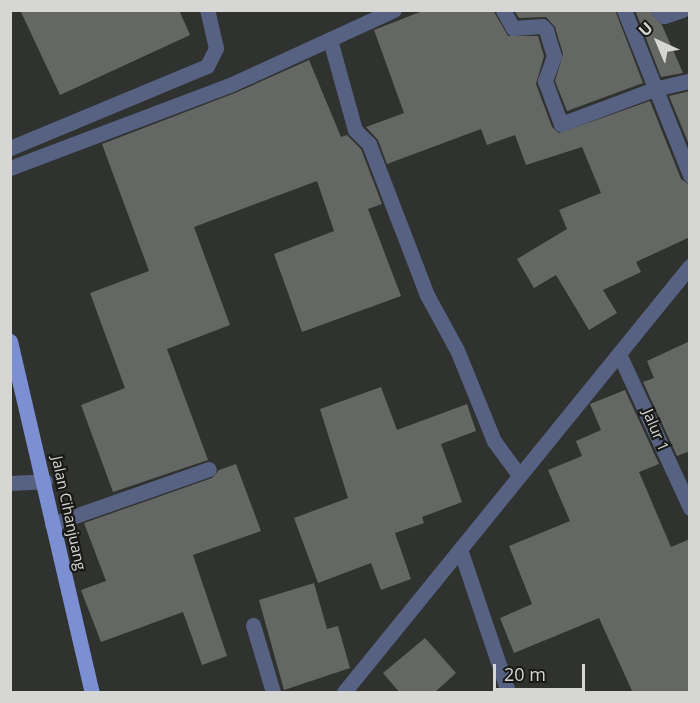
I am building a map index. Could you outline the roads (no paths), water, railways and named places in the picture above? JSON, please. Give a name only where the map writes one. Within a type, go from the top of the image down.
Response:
[{"type":"main road","name":"Jalan Cihanjuang","points":[[10,341],[45,481],[52,524],[92,693]]},
{"type":"street","points":[[10,148],[207,66],[216,48],[207,10]]},
{"type":"street","points":[[10,168],[232,84],[394,10]]},
{"type":"street","points":[[503,10],[513,28],[542,26],[546,30],[555,56],[546,81],[561,124],[654,89],[690,81]]},
{"type":"street","points":[[624,10],[690,175]]},
{"type":"street","points":[[658,10],[664,16],[682,10]]},
{"type":"street","points":[[330,40],[355,130],[369,144],[428,295],[457,350],[495,441],[519,475]]},
{"type":"street","points":[[344,693],[690,266]]},
{"type":"street","name":"Jalur 1","points":[[619,354],[690,508]]},
{"type":"street","points":[[52,524],[209,469]]},
{"type":"street","points":[[10,483],[45,481]]},
{"type":"street","points":[[460,549],[508,693]]},
{"type":"street","points":[[253,625],[273,693]]}]
